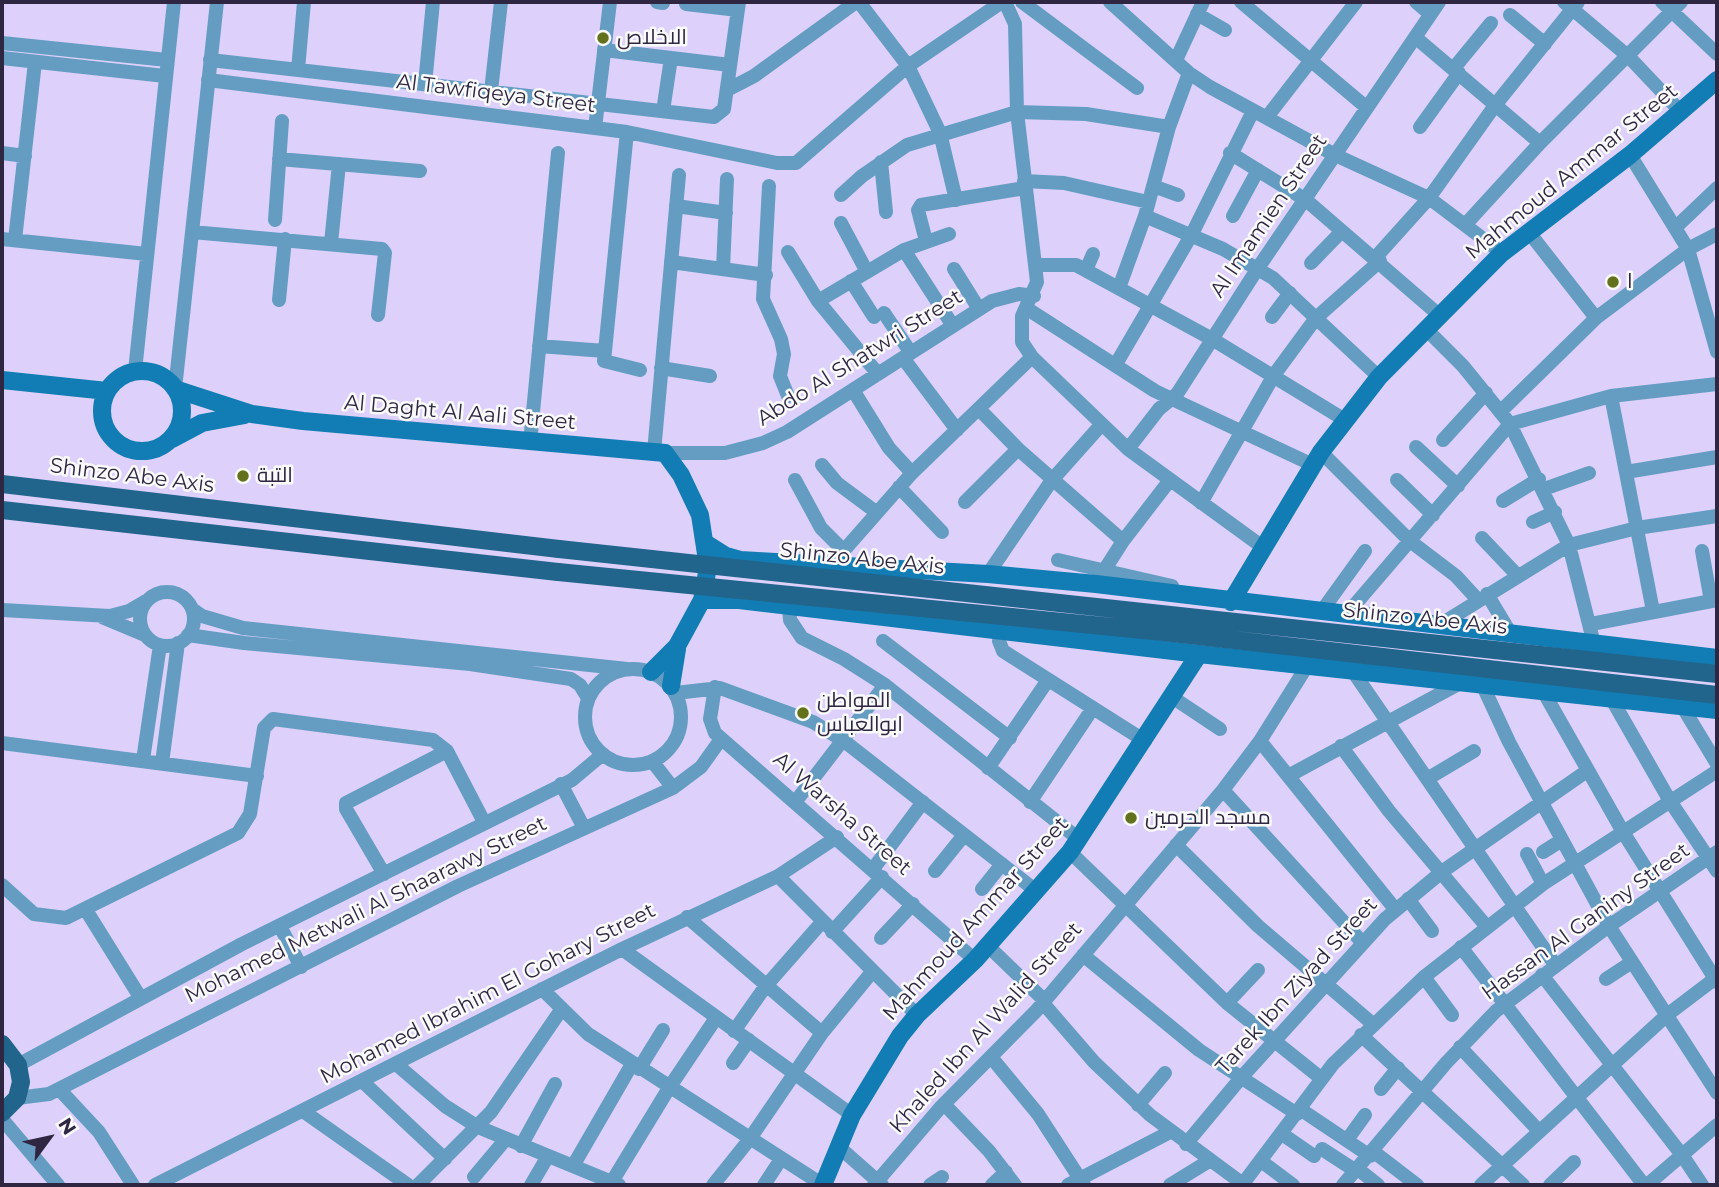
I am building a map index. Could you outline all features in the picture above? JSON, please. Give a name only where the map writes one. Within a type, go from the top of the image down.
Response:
[{"type":"main road","name":"Shinzo Abe Axis","points":[[2,484],[559,549],[1717,674]]},
{"type":"main road","name":"Shinzo Abe Axis","points":[[2,510],[558,572],[1163,632],[1717,695]]},
{"type":"main road","points":[[2,1044],[18,1065],[21,1082],[17,1098],[2,1113]]},
{"type":"street","points":[[135,371],[174,2]]},
{"type":"street","points":[[175,389],[217,2]]},
{"type":"street","points":[[298,70],[304,2]]},
{"type":"street","points":[[425,84],[433,2]]},
{"type":"street","points":[[491,92],[501,2]]},
{"type":"street","points":[[595,128],[610,2]]},
{"type":"street","points":[[657,2],[663,3]]},
{"type":"street","points":[[727,90],[754,76],[858,2],[908,66],[940,133],[956,200]]},
{"type":"street","points":[[908,66],[1004,2],[1015,24],[1017,112],[1037,282],[1020,334],[1032,357],[1128,449],[1264,548]]},
{"type":"street","points":[[1022,2],[1137,88]]},
{"type":"street","points":[[1110,2],[1189,73],[1335,155],[1429,198],[1502,253]]},
{"type":"street","points":[[1241,2],[1366,107]]},
{"type":"street","points":[[1116,364],[1153,306],[1192,234],[1230,153],[1356,2]]},
{"type":"street","points":[[1416,2],[1435,8]]},
{"type":"street","points":[[1201,503],[1274,375],[1316,318],[1377,260],[1429,198],[1496,104],[1545,44],[1571,4],[1629,57],[1682,113]]},
{"type":"street","points":[[686,5],[738,6],[727,90]]},
{"type":"street","points":[[1465,225],[1540,143],[1629,57],[1672,5],[1717,54]]},
{"type":"street","points":[[1175,60],[1200,8],[1225,30]]},
{"type":"street","name":"Al Imamien Street","points":[[1128,449],[1159,409],[1172,399],[1435,8]]},
{"type":"street","points":[[1510,15],[1545,44]]},
{"type":"street","points":[[1420,127],[1491,23]]},
{"type":"street","points":[[1415,37],[1540,143]]},
{"type":"street","points":[[2,43],[167,60]]},
{"type":"street","points":[[604,50],[730,65]]},
{"type":"street","points":[[101,69],[102,53]]},
{"type":"street","points":[[2,58],[165,76]]},
{"type":"street","points":[[663,111],[671,58]]},
{"type":"street","name":"Al Tawfiqeya Street","points":[[210,60],[714,117],[724,109],[727,90]]},
{"type":"street","points":[[35,62],[25,156],[8,239],[147,254]]},
{"type":"street","name":"Al Tawfiqeya Street","points":[[208,80],[627,132],[777,163],[796,163],[908,66]]},
{"type":"street","points":[[1119,288],[1147,209],[1170,127],[1189,73]]},
{"type":"street","name":"Mahmoud Ammar Street","points":[[1231,602],[1317,459],[1379,377],[1502,253],[1716,85]]},
{"type":"street","points":[[841,195],[881,162],[907,145],[1017,112],[1086,114],[1170,127]]},
{"type":"street","points":[[275,220],[282,121]]},
{"type":"street","points":[[627,132],[605,351],[606,363],[640,370]]},
{"type":"street","points":[[2,153],[25,156]]},
{"type":"street","points":[[530,443],[558,153]]},
{"type":"street","points":[[1230,153],[1306,200],[1439,315]]},
{"type":"street","points":[[1630,155],[1688,249],[1717,349]]},
{"type":"street","points":[[279,159],[420,171]]},
{"type":"street","points":[[881,162],[886,212]]},
{"type":"street","points":[[331,243],[339,164]]},
{"type":"street","points":[[1233,216],[1258,170]]},
{"type":"street","points":[[651,672],[677,646],[702,600],[708,578],[707,544],[695,501],[659,452],[661,368],[679,175]]},
{"type":"street","points":[[723,268],[727,179]]},
{"type":"street","points":[[926,241],[920,206],[1024,184],[1064,183],[1147,209],[1258,268],[1290,293],[1379,377]]},
{"type":"street","points":[[769,186],[765,306],[782,340],[784,354],[780,376],[788,396]]},
{"type":"street","points":[[1153,186],[1178,195]]},
{"type":"street","points":[[1676,227],[1717,188]]},
{"type":"street","points":[[676,206],[726,213]]},
{"type":"street","points":[[841,223],[867,272]]},
{"type":"street","points":[[1311,263],[1342,231]]},
{"type":"street","points":[[1528,231],[1596,318]]},
{"type":"street","points":[[192,232],[384,250],[378,315]]},
{"type":"street","points":[[818,301],[904,250],[949,234]]},
{"type":"street","points":[[1501,411],[1596,318],[1688,249],[1717,234]]},
{"type":"street","points":[[279,300],[285,239]]},
{"type":"street","points":[[904,250],[953,326]]},
{"type":"street","points":[[788,253],[818,301],[878,374]]},
{"type":"street","points":[[1086,270],[1093,254]]},
{"type":"street","points":[[671,261],[765,275]]},
{"type":"street","points":[[1035,265],[1070,264],[1086,270],[1212,339],[1345,420]]},
{"type":"street","points":[[954,269],[979,309]]},
{"type":"street","points":[[851,281],[879,315],[957,430]]},
{"type":"street","points":[[1272,317],[1290,293]]},
{"type":"street","name":"Abdo Al Shatwri Street","points":[[659,452],[725,453],[751,447],[787,432],[979,309],[1005,296],[1030,302]]},
{"type":"street","points":[[1030,302],[1116,364],[1172,399],[1242,432],[1317,459],[1410,541],[1482,597],[1511,634]]},
{"type":"street","points":[[1426,329],[1486,393],[1510,424],[1542,484],[1569,545],[1594,644]]},
{"type":"street","points":[[540,346],[605,351]]},
{"type":"street","points":[[832,564],[842,549],[912,472],[1032,357]]},
{"type":"street","points":[[661,368],[710,376]]},
{"type":"street","points":[[135,371],[155,373],[175,389],[181,403],[181,419],[168,441],[145,451],[120,444],[104,424],[102,407],[107,391],[116,380],[135,371]]},
{"type":"street","points":[[2,380],[107,391]]},
{"type":"street","points":[[1346,615],[1510,424],[1611,396],[1717,384]]},
{"type":"street","name":"Al Daght Al Aali Street","points":[[175,389],[252,414],[530,443],[659,452]]},
{"type":"street","points":[[853,390],[889,448],[912,472]]},
{"type":"street","points":[[1443,440],[1486,393]]},
{"type":"street","points":[[1611,396],[1653,611]]},
{"type":"street","points":[[979,409],[1018,449],[1123,541]]},
{"type":"street","name":"Al Daght Al Aali Street","points":[[168,441],[202,423],[252,414]]},
{"type":"street","points":[[988,574],[1052,480],[1101,425]]},
{"type":"street","points":[[1416,447],[1458,485]]},
{"type":"street","points":[[965,502],[1018,449]]},
{"type":"street","points":[[1626,472],[1717,457]]},
{"type":"street","points":[[822,465],[846,490],[876,512]]},
{"type":"street","points":[[1503,501],[1542,484],[1589,473]]},
{"type":"street","points":[[795,480],[821,528],[842,549]]},
{"type":"street","points":[[1100,577],[1123,541],[1170,480]]},
{"type":"street","points":[[1397,480],[1433,514]]},
{"type":"street","points":[[899,487],[942,532]]},
{"type":"street","points":[[1533,522],[1555,512]]},
{"type":"street","points":[[1438,625],[1569,545],[1637,528],[1717,516]]},
{"type":"street","points":[[1482,538],[1518,576]]},
{"type":"street","points":[[707,544],[733,558],[794,564],[1100,577],[1189,590]]},
{"type":"street","points":[[1321,612],[1365,551]]},
{"type":"street","points":[[1591,624],[1714,601],[1702,551]]},
{"type":"street","points":[[1058,560],[1100,577],[1231,602],[1717,658]]},
{"type":"street","points":[[794,564],[790,620],[802,638],[844,659],[885,685],[1030,802],[1075,846],[1125,905],[1227,1003],[1322,1079]]},
{"type":"street","points":[[2,610],[101,616],[129,611],[155,594],[168,591],[180,595],[192,609],[209,619],[243,628],[545,668],[576,681],[589,698]]},
{"type":"street","points":[[702,600],[731,599],[1199,654],[1717,710]]},
{"type":"street","points":[[145,635],[140,622],[146,601]]},
{"type":"street","points":[[162,763],[183,639],[194,623],[192,609]]},
{"type":"street","points":[[101,616],[145,635],[160,645],[183,639],[545,668],[627,669],[651,672],[673,690],[681,708],[679,733],[671,747],[652,761],[626,764],[603,754],[591,740],[586,724],[589,698],[606,676],[627,669]]},
{"type":"street","points":[[1002,631],[999,641],[1003,651],[1145,741]]},
{"type":"street","points":[[883,642],[1010,738]]},
{"type":"street","points":[[143,760],[160,645]]},
{"type":"street","points":[[673,690],[677,646]]},
{"type":"street","name":"Mahmoud Ammar Street","points":[[823,1185],[852,1115],[917,1016],[975,960],[1075,846],[1199,654]]},
{"type":"street","name":"Khaled Ibn Al Walid Street","points":[[878,1184],[944,1104],[1044,1002],[1223,790],[1260,741],[1307,666]]},
{"type":"street","points":[[1352,670],[1556,966]]},
{"type":"street","points":[[988,768],[1048,680]]},
{"type":"street","points":[[1290,775],[1462,682]]},
{"type":"street","points":[[1482,684],[1609,926],[1717,1093]]},
{"type":"street","points":[[796,801],[885,685]]},
{"type":"street","points":[[673,690],[715,687],[800,716],[844,741],[1035,890]]},
{"type":"street","points":[[715,687],[710,719],[721,739]]},
{"type":"street","points":[[1481,1185],[1667,1015],[1716,979],[1623,832],[1543,691]]},
{"type":"street","points":[[1172,697],[1220,729]]},
{"type":"street","points":[[1611,698],[1670,801],[1713,855],[1717,871]]},
{"type":"street","points":[[1682,706],[1717,764]]},
{"type":"street","points":[[1030,802],[1093,708]]},
{"type":"street","points":[[2,885],[24,908],[44,917],[66,918],[238,833],[250,814],[264,728],[273,719],[429,738],[447,751],[484,822]]},
{"type":"street","name":"Mohamed Metwali Al Shaarawy Street","points":[[17,1098],[39,1098],[59,1089],[458,886],[673,788],[701,766],[721,739]]},
{"type":"street","name":"Al Warsha Street","points":[[721,739],[796,801],[975,960]]},
{"type":"street","points":[[1260,741],[1395,909]]},
{"type":"street","points":[[2,743],[257,776]]},
{"type":"street","points":[[1341,746],[1389,811],[1443,871],[1487,926]]},
{"type":"street","points":[[384,874],[346,809],[346,803],[447,751]]},
{"type":"street","points":[[1427,779],[1475,751]]},
{"type":"street","name":"Mohamed Metwali Al Shaarawy Street","points":[[18,1065],[140,997],[586,771],[603,754]]},
{"type":"street","points":[[652,761],[673,788]]},
{"type":"street","name":"Tarek Ibn Ziyad Street","points":[[1186,1144],[1361,942],[1395,909],[1443,871],[1587,771]]},
{"type":"street","points":[[988,946],[1044,1002],[1094,1062],[1138,1105],[1243,1185],[1322,1079],[1361,1035],[1424,977],[1543,884],[1717,771]]},
{"type":"street","points":[[561,784],[584,828]]},
{"type":"street","points":[[1223,790],[1361,942]]},
{"type":"street","points":[[734,1031],[765,987],[878,873],[923,802]]},
{"type":"street","points":[[935,871],[964,835]]},
{"type":"street","name":"Mohamed Ibrahim El Gohary Street","points":[[155,1185],[622,949],[778,876],[837,837]]},
{"type":"street","points":[[1543,852],[1562,840]]},
{"type":"street","points":[[1176,845],[1258,926],[1374,1024]]},
{"type":"street","points":[[1527,853],[1543,884]]},
{"type":"street","name":"Hassan Al Ganiny Street","points":[[1343,1185],[1460,1047],[1503,1005],[1659,890],[1713,855]]},
{"type":"street","points":[[982,889],[1002,864]]},
{"type":"street","points":[[778,876],[917,1016]]},
{"type":"street","points":[[1408,899],[1432,932]]},
{"type":"street","points":[[881,938],[913,905]]},
{"type":"street","points":[[86,910],[140,997]]},
{"type":"street","points":[[687,917],[822,1034]]},
{"type":"street","points":[[280,926],[301,967]]},
{"type":"street","points":[[1461,947],[1503,1005],[1646,1185],[1717,1125]]},
{"type":"street","points":[[622,949],[852,1115]]},
{"type":"street","points":[[1083,955],[1159,1020],[1240,1079],[1372,1154],[1417,1185]]},
{"type":"street","points":[[1606,979],[1632,962]]},
{"type":"street","points":[[1227,1003],[1258,970]]},
{"type":"street","points":[[713,1185],[749,1140],[822,1034],[872,972]]},
{"type":"street","points":[[1542,975],[1682,1155],[1702,1185]]},
{"type":"street","points":[[1424,977],[1452,1015]]},
{"type":"street","points":[[542,989],[588,1034],[749,1140],[823,1185]]},
{"type":"street","points":[[418,1185],[478,1127],[562,1010]]},
{"type":"street","points":[[396,1064],[445,1106],[478,1127],[614,1184],[669,1088],[716,1018]]},
{"type":"street","points":[[573,1166],[635,1066],[663,1030]]},
{"type":"street","points":[[1361,1035],[1523,1185]]},
{"type":"street","points":[[733,1063],[749,1041]]},
{"type":"street","points":[[1460,1047],[1539,1131]]},
{"type":"street","points":[[991,1057],[1038,1114],[1078,1183],[1170,1132]]},
{"type":"street","points":[[1381,1089],[1398,1068]]},
{"type":"street","points":[[1138,1105],[1166,1073]]},
{"type":"street","points":[[362,1081],[445,1158]]},
{"type":"street","points":[[521,1146],[555,1084]]},
{"type":"street","points":[[59,1089],[99,1132],[133,1185]]},
{"type":"street","points":[[944,1104],[1015,1185]]},
{"type":"street","points":[[303,1111],[408,1185]]},
{"type":"street","points":[[1347,1140],[1365,1115]]},
{"type":"street","points":[[2,1119],[58,1185]]},
{"type":"street","points":[[1282,1134],[1357,1170],[1378,1185]]},
{"type":"street","points":[[474,1177],[505,1140]]},
{"type":"street","points":[[838,1147],[878,1184]]},
{"type":"street","points":[[531,1185],[548,1156]]},
{"type":"street","points":[[764,1185],[781,1159]]},
{"type":"street","points":[[1170,1185],[1209,1161]]},
{"type":"street","points":[[1261,1161],[1293,1185]]},
{"type":"street","points":[[1550,1185],[1574,1162]]},
{"type":"street","points":[[992,1185],[1006,1172]]},
{"type":"place","name":"الاخلاص","points":[[603,38]]},
{"type":"place","name":"ا","points":[[1613,282]]},
{"type":"place","name":"التبة","points":[[243,476]]},
{"type":"place","name":"المواطن ابوالعباس","points":[[803,713]]},
{"type":"place","name":"مسجد الحرمين","points":[[1131,818]]}]
